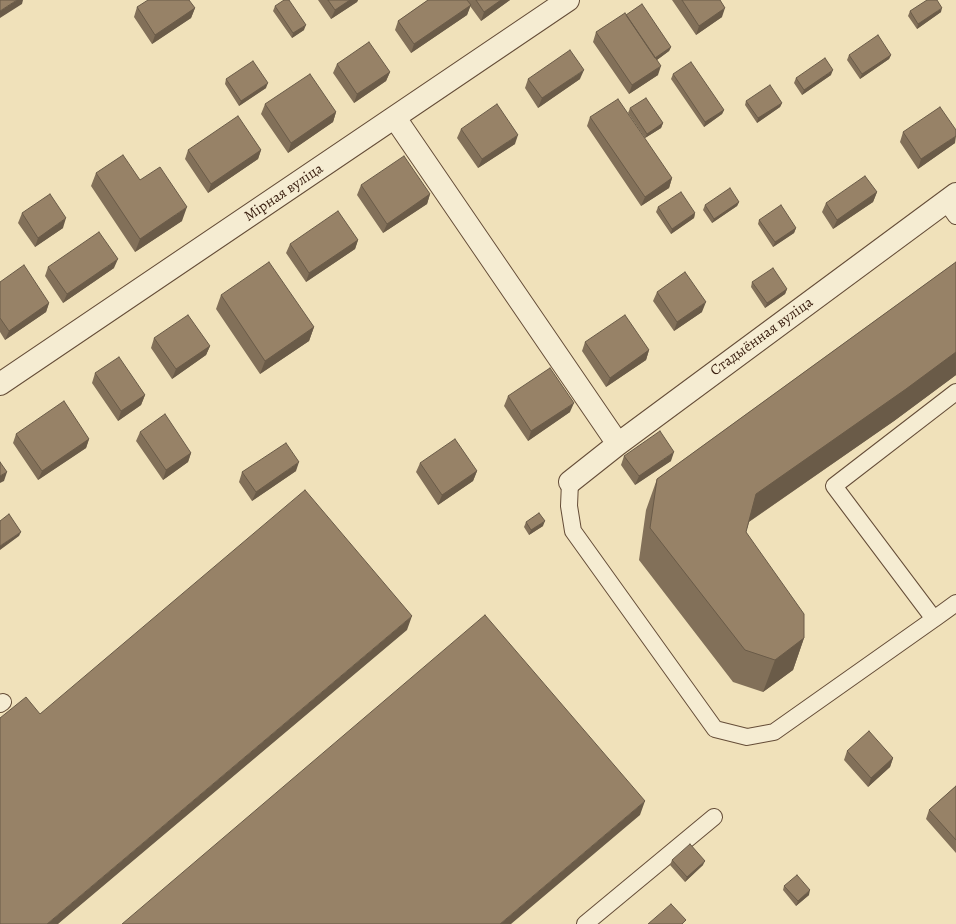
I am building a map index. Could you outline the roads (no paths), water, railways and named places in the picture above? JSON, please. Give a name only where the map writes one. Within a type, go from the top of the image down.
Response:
[{"type":"street","name":"Мірная вуліца","points":[[0,384],[568,0]]},
{"type":"street","points":[[395,118],[618,444]]},
{"type":"street","name":"Стадыённая вуліца","points":[[570,482],[618,444],[953,204]]},
{"type":"lane","points":[[934,619],[834,486],[956,392]]},
{"type":"lane","points":[[570,482],[569,506],[573,531],[715,729],[747,736],[774,732],[956,603]]},
{"type":"lane","points":[[585,924],[714,817]]}]
